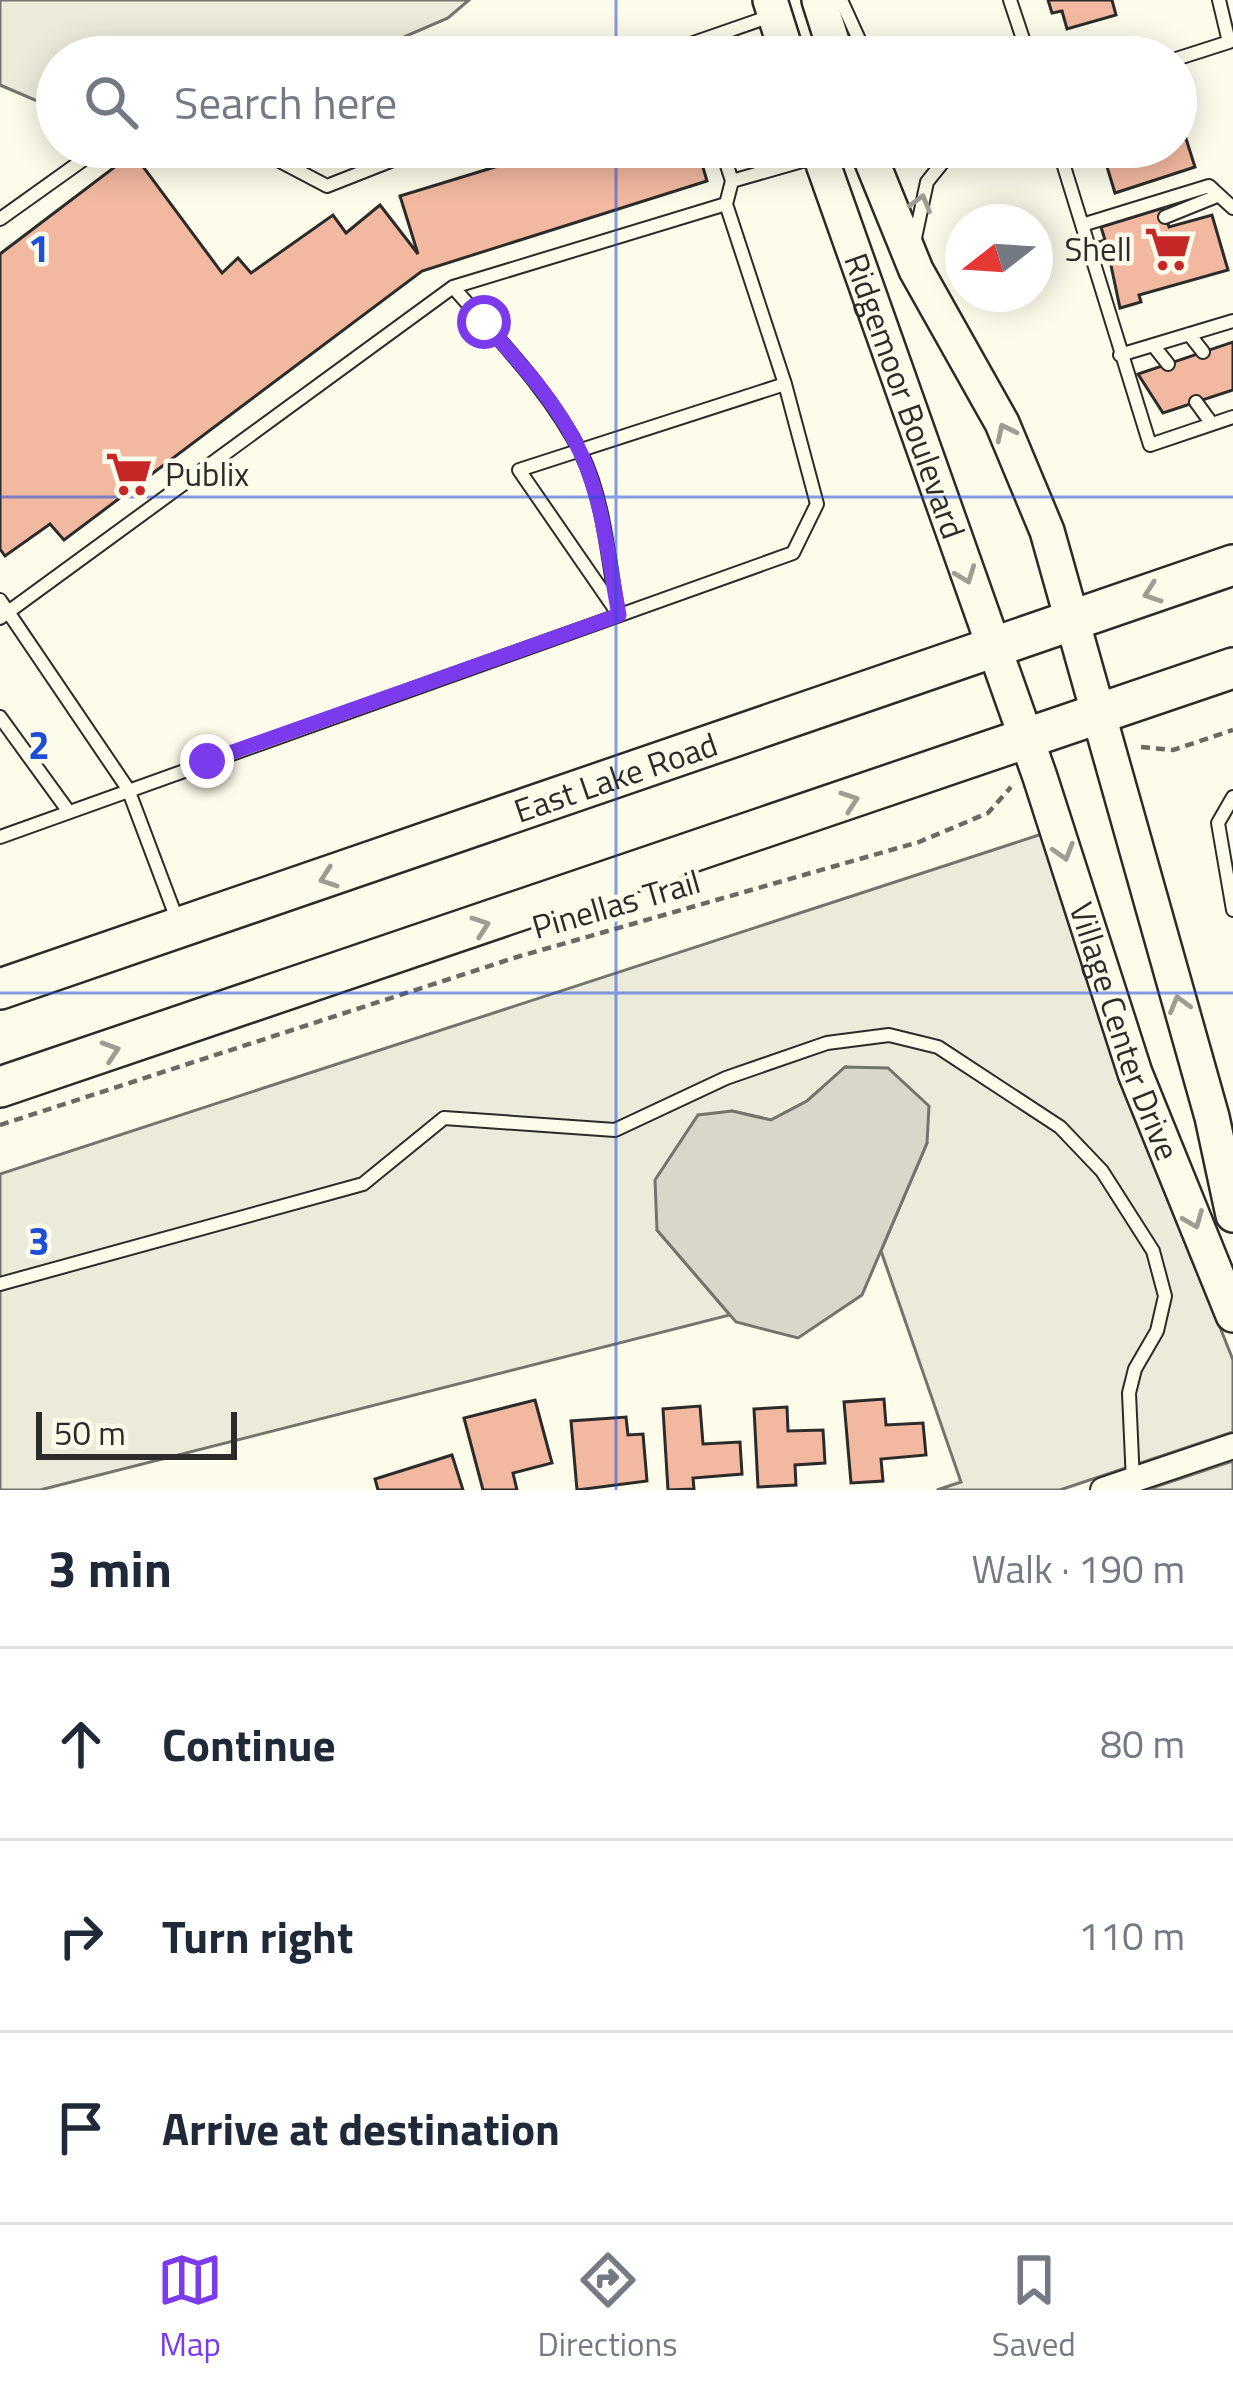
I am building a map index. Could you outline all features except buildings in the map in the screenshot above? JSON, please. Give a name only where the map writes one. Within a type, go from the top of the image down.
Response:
[{"type":"main road","name":"East Lake Road","points":[[0,989],[1233,565]]},
{"type":"main road","points":[[0,1088],[1034,759],[1102,735],[1233,668]]},
{"type":"street","points":[[819,0],[830,36]]},
{"type":"street","name":"Ridgemoor Boulevard","points":[[835,168],[1034,759]]},
{"type":"street","name":"Ridgemoor Boulevard","points":[[875,168],[916,270],[1025,476],[1102,735]]},
{"type":"street","name":"Village Center Drive","points":[[1102,735],[1223,1113],[1233,1215]]},
{"type":"street","name":"Village Center Drive","points":[[1034,759],[1135,1073],[1233,1315]]},
{"type":"street","points":[[1102,1490],[1133,1485],[1233,1446]]},
{"type":"lane","points":[[841,0],[857,36]]},
{"type":"lane","points":[[1010,0],[1022,36]]},
{"type":"lane","points":[[1197,55],[1231,49],[1220,0]]},
{"type":"lane","points":[[718,36],[772,8]]},
{"type":"lane","points":[[0,219],[72,168]]},
{"type":"lane","points":[[293,168],[327,186],[373,168]]},
{"type":"lane","points":[[0,837],[793,553],[817,504],[785,384],[726,204],[732,181],[728,168]]},
{"type":"lane","points":[[732,181],[773,168]]},
{"type":"lane","points":[[916,270],[919,202],[936,168]]},
{"type":"lane","points":[[1064,168],[1150,445],[1233,416]]},
{"type":"lane","points":[[1082,225],[1209,186],[1233,208]]},
{"type":"lane","points":[[1166,217],[1216,196]]},
{"type":"lane","points":[[181,929],[128,790],[3,610],[453,287],[726,204]]},
{"type":"lane","points":[[1086,241],[1104,236]]},
{"type":"lane","points":[[453,287],[537,383],[577,448],[597,502],[619,615]]},
{"type":"lane","points":[[1120,355],[1230,325]]},
{"type":"lane","points":[[1189,334],[1204,352]]},
{"type":"lane","points":[[1154,345],[1168,364]]},
{"type":"lane","points":[[619,615],[519,470],[785,384]]},
{"type":"lane","points":[[1196,402],[1212,424]]},
{"type":"lane","points":[[0,717],[69,812]]},
{"type":"lane","points":[[1233,797],[1218,823],[1233,910]]},
{"type":"lane","points":[[0,1284],[363,1184],[444,1118],[615,1130],[726,1078],[827,1042],[866,1035],[914,1039],[958,1058],[1060,1127],[1102,1171],[1154,1251],[1165,1296],[1157,1331],[1135,1370],[1130,1393],[1133,1485]]},
{"type":"path","points":[[1102,735],[1173,750],[1233,730]]},
{"type":"path","name":"Pinellas Trail","points":[[0,1125],[518,957],[919,842],[988,813],[1034,759]]},
{"type":"shaded area","points":[[0,0],[469,0],[448,18],[406,36],[36,36],[36,101],[0,85]]},
{"type":"shaded area","points":[[1042,834],[1121,1078],[1233,1360],[1233,1432],[1060,1490],[937,1490],[961,1482],[881,1251],[927,1143],[846,1067],[807,1101],[771,1120],[732,1111],[657,1230],[730,1315],[40,1490],[0,1490],[0,1174]]},
{"type":"shaded area","points":[[845,1067],[888,1068],[929,1106],[927,1143],[862,1295],[798,1338],[736,1322],[657,1230],[655,1180],[698,1115],[732,1111],[771,1120],[807,1101]]},
{"type":"shaded area","points":[[1233,1461],[1233,1490],[1146,1490]]},
{"type":"place","name":"Shell","points":[[1168,249]]},
{"type":"place","name":"Publix","points":[[129,474]]},
{"type":"route","points":[[207,761],[619,615],[597,502],[582,456],[537,383],[484,322]]}]
